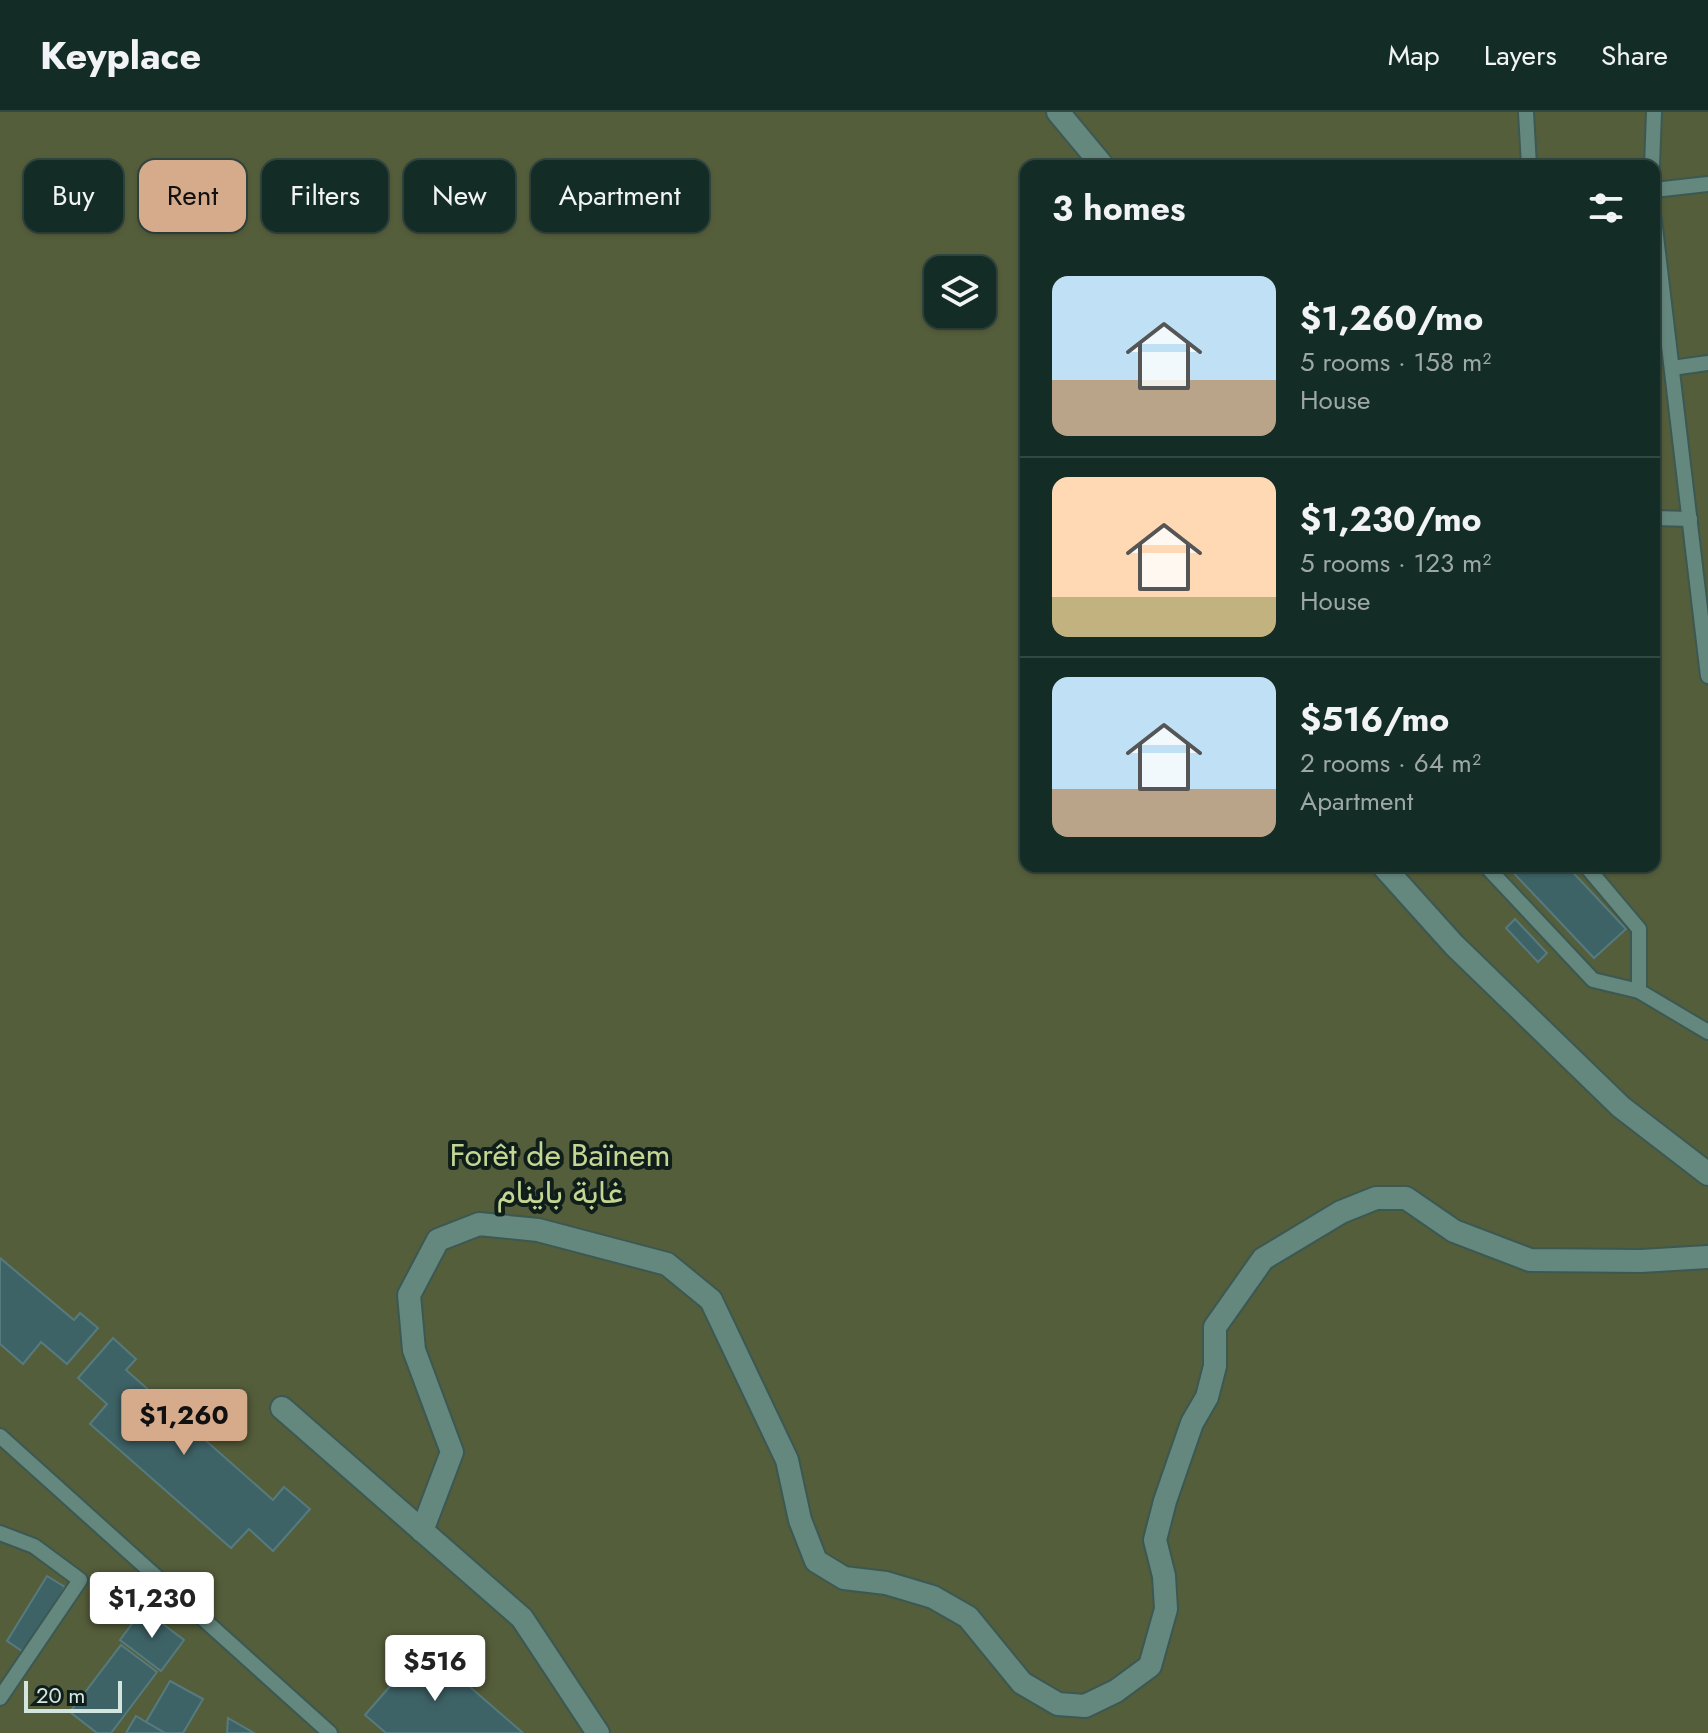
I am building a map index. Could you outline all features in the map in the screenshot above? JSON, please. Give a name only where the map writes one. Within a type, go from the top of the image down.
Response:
[{"type":"street","points":[[1058,112],[1098,160]]},
{"type":"street","points":[[1388,872],[1454,945],[1621,1107],[1708,1174]]},
{"type":"street","points":[[422,1531],[452,1452],[414,1350],[409,1295],[438,1240],[479,1224],[538,1230],[667,1264],[711,1300],[787,1460],[800,1520],[816,1561],[844,1578],[886,1583],[945,1604],[968,1617],[1022,1683],[1058,1704],[1085,1706],[1116,1691],[1150,1666],[1166,1609],[1164,1576],[1155,1540],[1165,1501],[1192,1423],[1207,1397],[1215,1366],[1215,1327],[1263,1259],[1341,1212],[1376,1198],[1406,1198],[1454,1231],[1530,1260],[1641,1261],[1708,1257]]},
{"type":"street","points":[[282,1408],[522,1618],[598,1733]]},
{"type":"lane","points":[[1526,112],[1529,160]]},
{"type":"lane","points":[[1652,160],[1654,112]]},
{"type":"lane","points":[[1660,189],[1708,184]]},
{"type":"lane","points":[[1660,269],[1708,667]]},
{"type":"lane","points":[[1672,368],[1708,363]]},
{"type":"lane","points":[[1660,518],[1690,519]]},
{"type":"lane","points":[[1492,872],[1593,980],[1639,991],[1708,1032]]},
{"type":"lane","points":[[1591,872],[1639,929],[1639,991]]},
{"type":"lane","points":[[0,1436],[330,1733]]},
{"type":"lane","points":[[0,1533],[34,1546],[80,1580],[0,1698]]},
{"type":"green space","name":"Forêt de Baïnem غابة باينام","points":[[0,112],[1708,112],[1708,1733],[0,1733]]},
{"type":"building","points":[[1513,872],[1573,872],[1626,929],[1594,958]]},
{"type":"building","points":[[1515,919],[1547,953],[1538,962],[1506,928]]},
{"type":"building","points":[[0,1258],[74,1320],[80,1313],[98,1328],[67,1364],[41,1342],[23,1364],[0,1344]]},
{"type":"building","points":[[113,1338],[136,1359],[126,1370],[273,1500],[284,1487],[310,1509],[273,1551],[249,1529],[231,1548],[90,1424],[107,1404],[78,1378]]},
{"type":"building","points":[[47,1576],[65,1587],[25,1653],[7,1641]]},
{"type":"building","points":[[143,1609],[184,1640],[161,1671],[120,1640]]},
{"type":"building","points":[[121,1645],[157,1672],[111,1733],[97,1733],[70,1712]]},
{"type":"building","points":[[424,1647],[523,1733],[386,1733],[365,1715]]},
{"type":"building","points":[[170,1681],[203,1699],[183,1733],[165,1733],[146,1722]]},
{"type":"building","points":[[136,1716],[146,1722],[165,1733],[126,1733]]},
{"type":"building","points":[[228,1718],[254,1733],[227,1733]]}]
